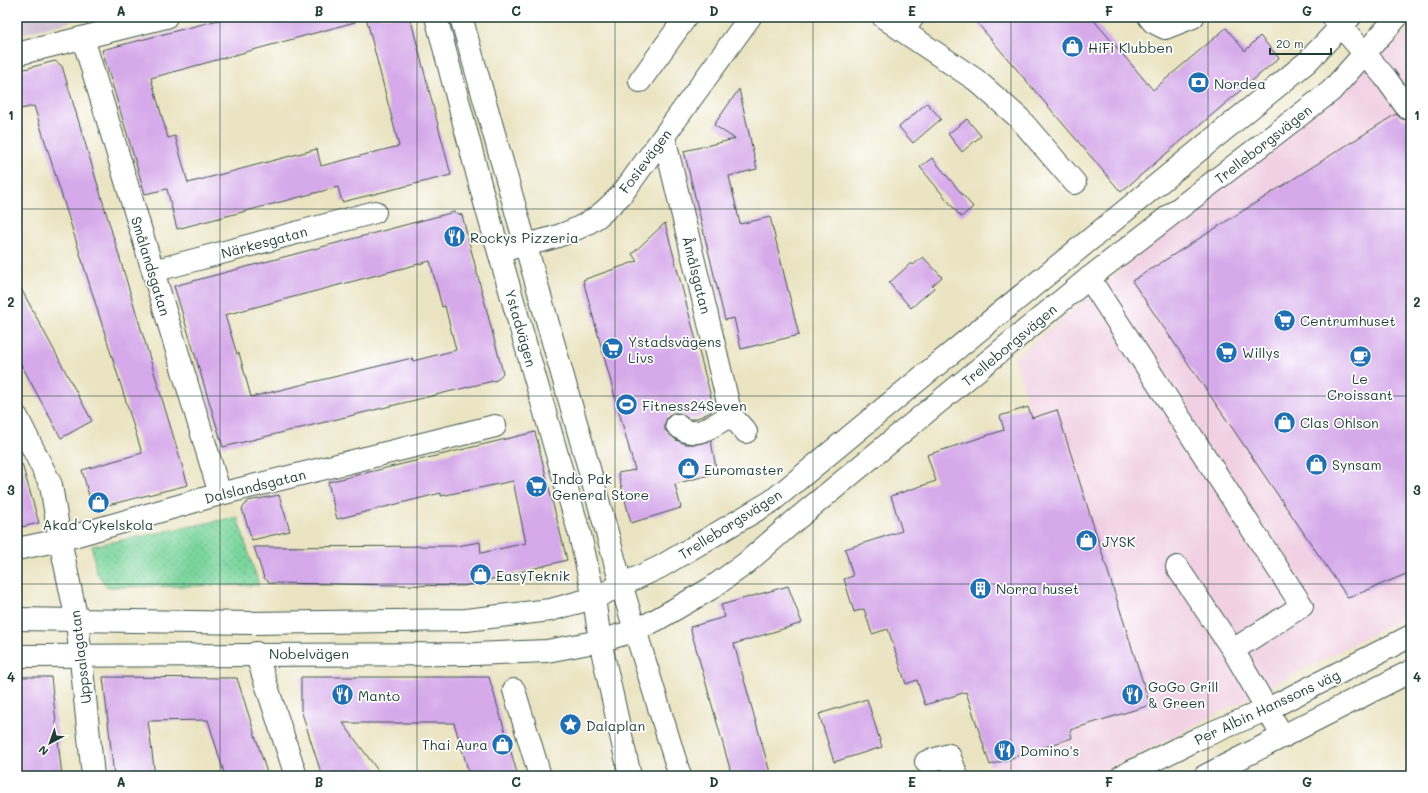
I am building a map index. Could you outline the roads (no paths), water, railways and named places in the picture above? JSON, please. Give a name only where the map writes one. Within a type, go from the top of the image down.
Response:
[{"type":"main road","points":[[17,54],[166,17]]},
{"type":"main road","name":"Ystadvägen","points":[[436,17],[499,251],[580,534],[594,598],[600,641]]},
{"type":"main road","name":"Ystadvägen","points":[[461,17],[634,630]]},
{"type":"main road","points":[[640,81],[686,17]]},
{"type":"main road","name":"Fosievägen","points":[[499,251],[546,240],[581,226],[605,211],[622,194],[750,17]]},
{"type":"main road","points":[[883,17],[908,24],[976,80],[1019,118],[1075,183]]},
{"type":"main road","points":[[1149,17],[1153,22],[1165,28],[1193,17]]},
{"type":"main road","name":"Trelleborgsvägen","points":[[600,641],[634,630],[656,620],[710,589],[745,564],[792,523],[1089,278],[1331,91],[1396,17]]},
{"type":"main road","points":[[1342,20],[1407,108]]},
{"type":"main road","name":"Trelleborgsvägen","points":[[594,598],[660,567],[772,502],[917,381],[1307,62],[1342,20]]},
{"type":"main road","name":"Smålandsgatan","points":[[83,38],[220,494]]},
{"type":"main road","name":"Åmålsgatan","points":[[664,137],[731,415],[746,432]]},
{"type":"main road","name":"Närkesgatan","points":[[153,271],[375,212]]},
{"type":"main road","points":[[1089,278],[1302,606],[1233,650]]},
{"type":"main road","points":[[677,425],[683,431],[691,433],[704,431],[731,415]]},
{"type":"main road","name":"Uppsalagatan","points":[[17,417],[51,486],[60,540],[77,621],[92,776]]},
{"type":"main road","name":"Dalslandsgatan","points":[[17,549],[60,540],[220,494],[495,426]]},
{"type":"main road","points":[[1177,567],[1233,650],[1283,737]]},
{"type":"main road","points":[[17,619],[35,618],[77,621],[250,623],[466,620],[550,610],[594,598]]},
{"type":"main road","points":[[634,630],[680,776]]},
{"type":"main road","name":"Per Albin Hanssons väg","points":[[1122,776],[1197,739],[1268,709],[1411,636]]},
{"type":"main road","points":[[600,641],[630,776]]},
{"type":"main road","name":"Nobelvägen","points":[[17,656],[256,653],[476,654],[547,651],[600,641]]},
{"type":"main road","points":[[256,653],[296,776]]},
{"type":"main road","points":[[1205,776],[1411,671]]},
{"type":"main road","points":[[514,690],[540,776]]},
{"type":"main road","points":[[926,762],[949,755],[957,776]]},
{"type":"place","name":"HiFi Klubben","points":[[1072,47]]},
{"type":"place","name":"Nordea","points":[[1199,83]]},
{"type":"place","name":"Rockys Pizzeria","points":[[455,237]]},
{"type":"place","name":"Centrumhuset","points":[[1285,320]]},
{"type":"place","name":"Ystadsvägens Livs","points":[[612,349]]},
{"type":"place","name":"Willys","points":[[1227,352]]},
{"type":"place","name":"Le Croissant","points":[[1360,356]]},
{"type":"place","name":"Fitness24Seven","points":[[627,405]]},
{"type":"place","name":"Clas Ohlson","points":[[1285,422]]},
{"type":"place","name":"Synsam","points":[[1316,464]]},
{"type":"place","name":"Euromaster","points":[[689,469]]},
{"type":"place","name":"Indo Pak General Store","points":[[537,486]]},
{"type":"place","name":"Akad Cykelskola","points":[[98,502]]},
{"type":"place","name":"JYSK","points":[[1087,541]]},
{"type":"place","name":"EasyTeknik","points":[[481,575]]},
{"type":"place","name":"Norra huset","points":[[980,588]]},
{"type":"place","name":"GoGo Grill & Green","points":[[1132,694]]},
{"type":"place","name":"Manto","points":[[343,695]]},
{"type":"place","name":"Dalaplan","points":[[571,725]]},
{"type":"place","name":"Thai Aura","points":[[503,744]]},
{"type":"place","name":"Domino's","points":[[1004,750]]}]
